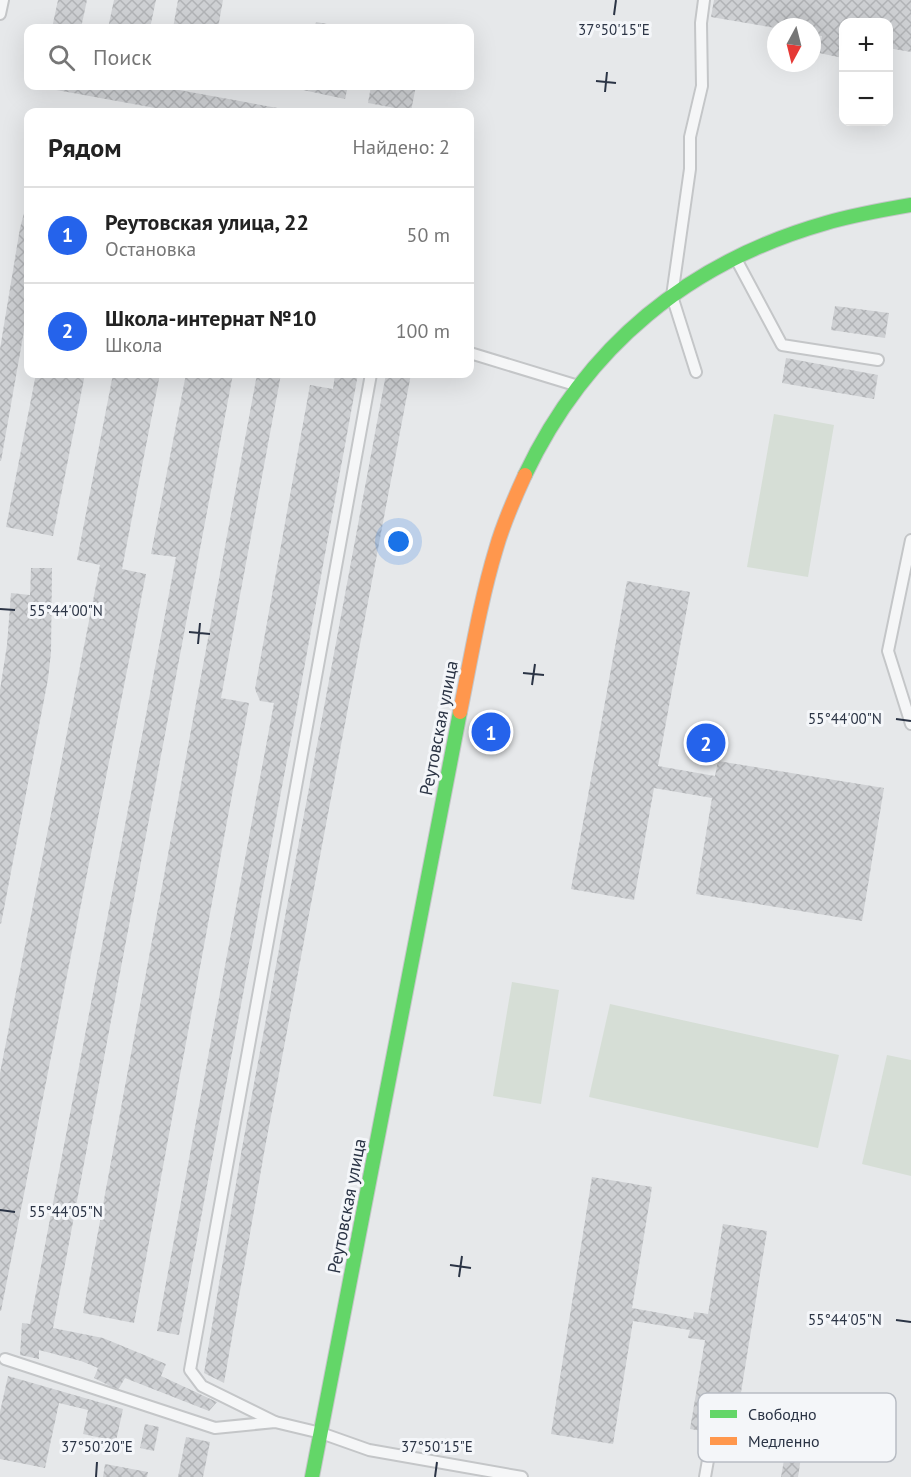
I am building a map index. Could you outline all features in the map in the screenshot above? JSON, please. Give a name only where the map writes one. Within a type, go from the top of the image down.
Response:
[{"type":"street","name":"Реутовская улица","points":[[312,1477],[478,622],[499,540],[528,469],[545,437],[579,386],[602,357],[646,316],[672,296],[736,258],[794,232],[830,221],[911,205]]},
{"type":"lane","points":[[0,14],[3,0]]},
{"type":"lane","points":[[696,372],[672,296],[690,169],[690,137],[702,86],[701,23],[704,0]]},
{"type":"lane","points":[[736,258],[782,345],[878,360]]},
{"type":"lane","points":[[474,354],[579,386]]},
{"type":"lane","points":[[370,378],[189,1370],[202,1386],[275,1422],[321,1433],[369,1450],[522,1477]]},
{"type":"lane","points":[[911,540],[888,651],[911,724]]},
{"type":"lane","points":[[5,1359],[215,1428],[275,1422]]},
{"type":"lane","points":[[705,1477],[707,1462]]},
{"type":"shaded area","points":[[774,414],[834,425],[808,577],[747,567]]},
{"type":"shaded area","points":[[512,982],[559,990],[541,1104],[493,1096]]},
{"type":"shaded area","points":[[610,1004],[839,1055],[818,1148],[589,1097]]},
{"type":"shaded area","points":[[887,1055],[911,1060],[911,1176],[862,1164]]},
{"type":"building","points":[[58,0],[87,0],[82,24],[53,24]]},
{"type":"building","points":[[114,0],[156,0],[151,24],[109,24]]},
{"type":"building","points":[[178,0],[223,0],[219,24],[174,24]]},
{"type":"building","points":[[714,0],[911,0],[911,52],[893,49],[893,18],[839,18],[839,57],[821,53],[821,18],[767,18],[767,26],[711,17]]},
{"type":"building","points":[[56,90],[179,90],[278,108],[155,108]]},
{"type":"building","points":[[303,90],[347,90],[345,99]]},
{"type":"building","points":[[370,90],[415,90],[412,108],[395,108],[368,103]]},
{"type":"building","points":[[24,214],[24,331],[0,461],[0,349]]},
{"type":"building","points":[[835,306],[889,313],[885,338],[831,330]]},
{"type":"building","points":[[786,358],[878,375],[874,399],[782,383]]},
{"type":"building","points":[[35,378],[84,378],[53,536],[6,527]]},
{"type":"building","points":[[112,378],[159,378],[122,569],[146,574],[0,1311],[0,1073],[100,565],[77,560]]},
{"type":"building","points":[[185,378],[232,378],[53,1328],[103,1338],[166,1364],[161,1376],[217,1402],[209,1411],[125,1378],[118,1390],[94,1378],[98,1368],[81,1361],[39,1350],[39,1359],[20,1355],[22,1323],[30,1324],[176,557],[151,554]]},
{"type":"building","points":[[256,378],[280,378],[221,698],[249,703],[134,1323],[83,1313]]},
{"type":"building","points":[[334,378],[357,378],[179,1335],[157,1331],[274,703],[260,701],[255,689],[310,385],[333,389]]},
{"type":"building","points":[[385,378],[410,378],[264,1153],[224,1383],[204,1373],[242,1148]]},
{"type":"building","points":[[31,568],[52,568],[51,652],[48,679],[1,924],[0,690],[7,645],[11,593],[30,595]]},
{"type":"building","points":[[627,581],[690,592],[658,766],[715,776],[718,761],[884,788],[862,921],[696,894],[712,798],[654,788],[634,900],[571,889]]},
{"type":"building","points":[[592,1177],[652,1187],[632,1308],[693,1319],[694,1312],[708,1314],[723,1224],[767,1231],[741,1393],[698,1393],[698,1430],[690,1429],[705,1340],[688,1338],[690,1330],[633,1321],[613,1444],[551,1434]]},
{"type":"building","points":[[8,1376],[123,1409],[116,1441],[83,1434],[88,1410],[59,1403],[45,1468],[0,1459],[0,1412]]},
{"type":"building","points":[[145,1424],[159,1427],[154,1451],[140,1448]]},
{"type":"building","points":[[186,1437],[210,1442],[203,1477],[178,1477]]},
{"type":"building","points":[[784,1462],[800,1462],[798,1477],[781,1477]]},
{"type":"building","points":[[105,1464],[148,1472],[147,1477],[103,1477]]},
{"type":"traffic: fast","points":[[525,475],[550,429],[578,387],[611,349],[647,315],[687,286],[730,261],[776,240],[837,220],[911,205]]},
{"type":"traffic: fast","points":[[312,1477],[460,712]]},
{"type":"traffic: slow","points":[[460,712],[490,569],[505,521],[525,475]]},
{"type":"place","name":"Реутовская улица, 22","points":[[491,732]]},
{"type":"place","name":"Школа-интернат №10","points":[[706,743]]}]
